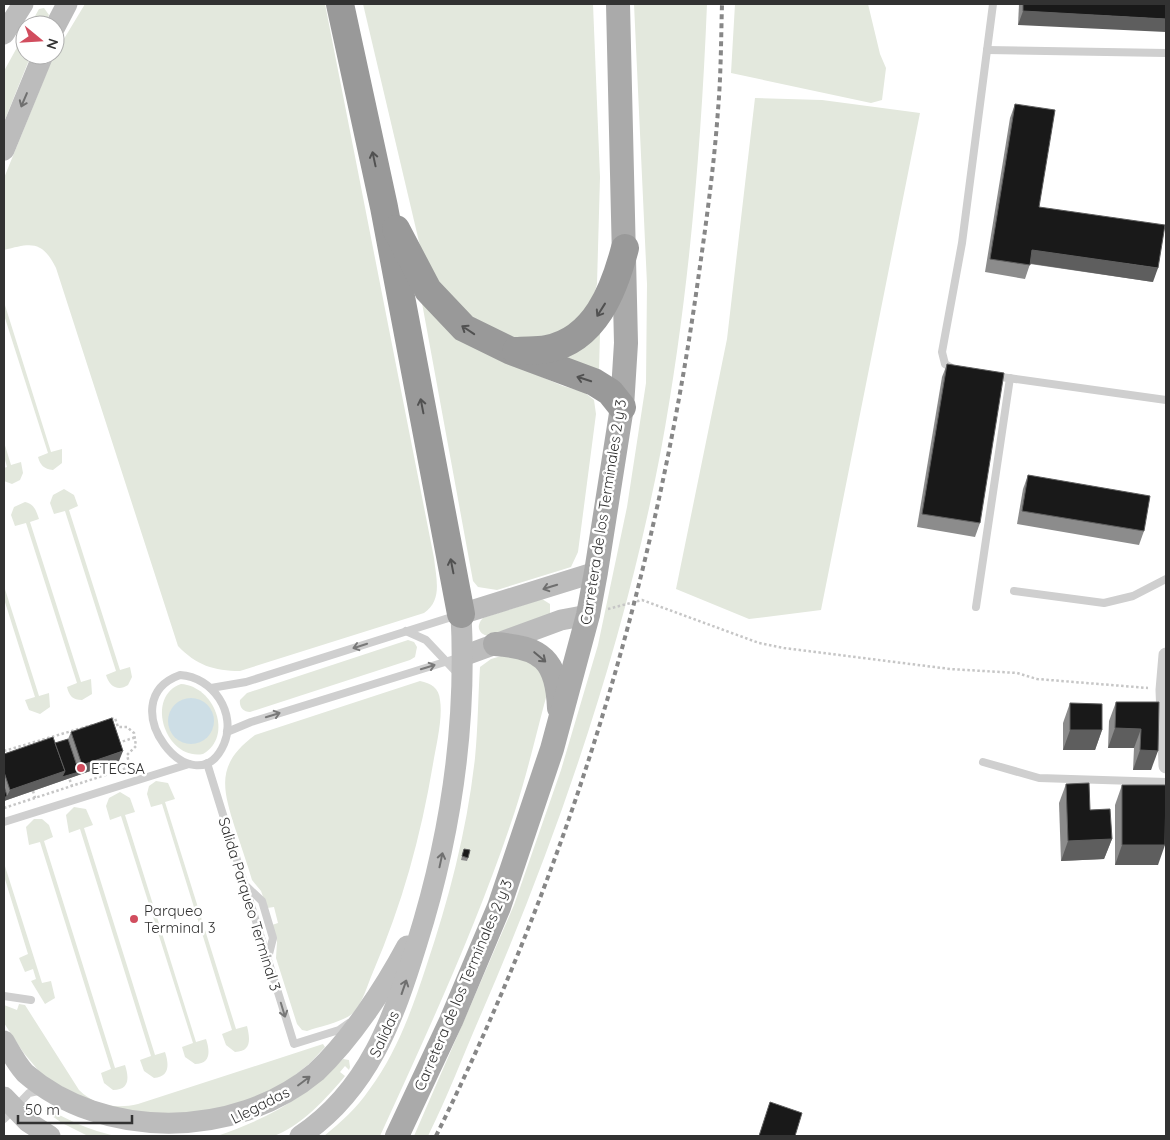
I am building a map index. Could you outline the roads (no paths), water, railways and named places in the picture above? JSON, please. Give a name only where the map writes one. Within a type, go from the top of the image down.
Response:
[{"type":"highway","points":[[341,5],[384,207],[461,614]]},
{"type":"highway","points":[[384,207],[428,290],[442,308],[464,328],[511,351],[594,382],[610,392],[622,407]]},
{"type":"highway","points":[[511,351],[547,349],[558,346],[586,329],[596,317],[611,292],[625,248]]},
{"type":"main road","points":[[4,34],[23,4]]},
{"type":"main road","points":[[61,15],[67,4]]},
{"type":"main road","name":"Carretera de los Terminales 2 y 3","points":[[397,1136],[451,1021],[499,907],[560,720],[588,615],[622,407],[626,343],[618,4]]},
{"type":"main road","points":[[4,150],[39,65]]},
{"type":"main road","points":[[429,907],[445,842],[458,763],[462,679],[455,659],[461,614],[596,572]]},
{"type":"main road","points":[[455,659],[561,620],[588,615]]},
{"type":"main road","points":[[495,644],[521,647],[543,657],[558,684],[560,720]]},
{"type":"main road","name":"Llegadas","points":[[4,1041],[23,1080],[44,1090],[77,1111],[120,1129],[159,1134],[194,1131],[232,1121],[275,1101],[315,1072],[338,1048],[398,963],[429,907]]},
{"type":"main road","name":"Salidas","points":[[300,1136],[329,1114],[345,1097],[361,1078],[376,1053],[404,986],[429,907]]},
{"type":"main road","points":[[12,1098],[22,1117],[50,1136]]},
{"type":"street","points":[[1166,655],[1163,690],[1166,766]]},
{"type":"lane","points":[[965,371],[956,370],[946,364],[942,352],[962,243],[993,4]]},
{"type":"lane","points":[[987,50],[1166,53]]},
{"type":"lane","points":[[983,374],[1166,400]]},
{"type":"lane","points":[[976,606],[1010,378]]},
{"type":"lane","points":[[1014,590],[1104,603],[1133,596],[1166,579]]},
{"type":"lane","points":[[211,688],[246,682],[461,614]]},
{"type":"lane","points":[[406,631],[426,640],[455,659]]},
{"type":"lane","points":[[227,732],[251,722],[455,659]]},
{"type":"lane","points":[[4,822],[189,764],[207,763],[219,754],[227,732],[226,711],[222,702],[211,688],[198,679],[180,675],[171,678],[157,694],[153,714],[158,737],[168,752],[189,764]]},
{"type":"lane","points":[[983,762],[1039,778],[1166,782]]},
{"type":"lane","name":"Salida Parqueo Terminal 3","points":[[207,763],[294,1044],[339,1030],[365,1012]]},
{"type":"lane","points":[[244,884],[262,901],[273,938],[268,960]]},
{"type":"lane","points":[[4,996],[31,1000]]},
{"type":"lane","points":[[4,1119],[12,1098],[23,1080]]},
{"type":"lane","points":[[12,1098],[44,1090]]},
{"type":"railway","points":[[436,1136],[484,1034],[528,930],[567,825],[602,719],[632,611],[658,502],[680,392],[698,280],[716,131],[720,84],[722,4]]},
{"type":"place","name":"ETECSA","points":[[81,768]]},
{"type":"place","name":"Parqueo Terminal 3","points":[[134,919]]}]
